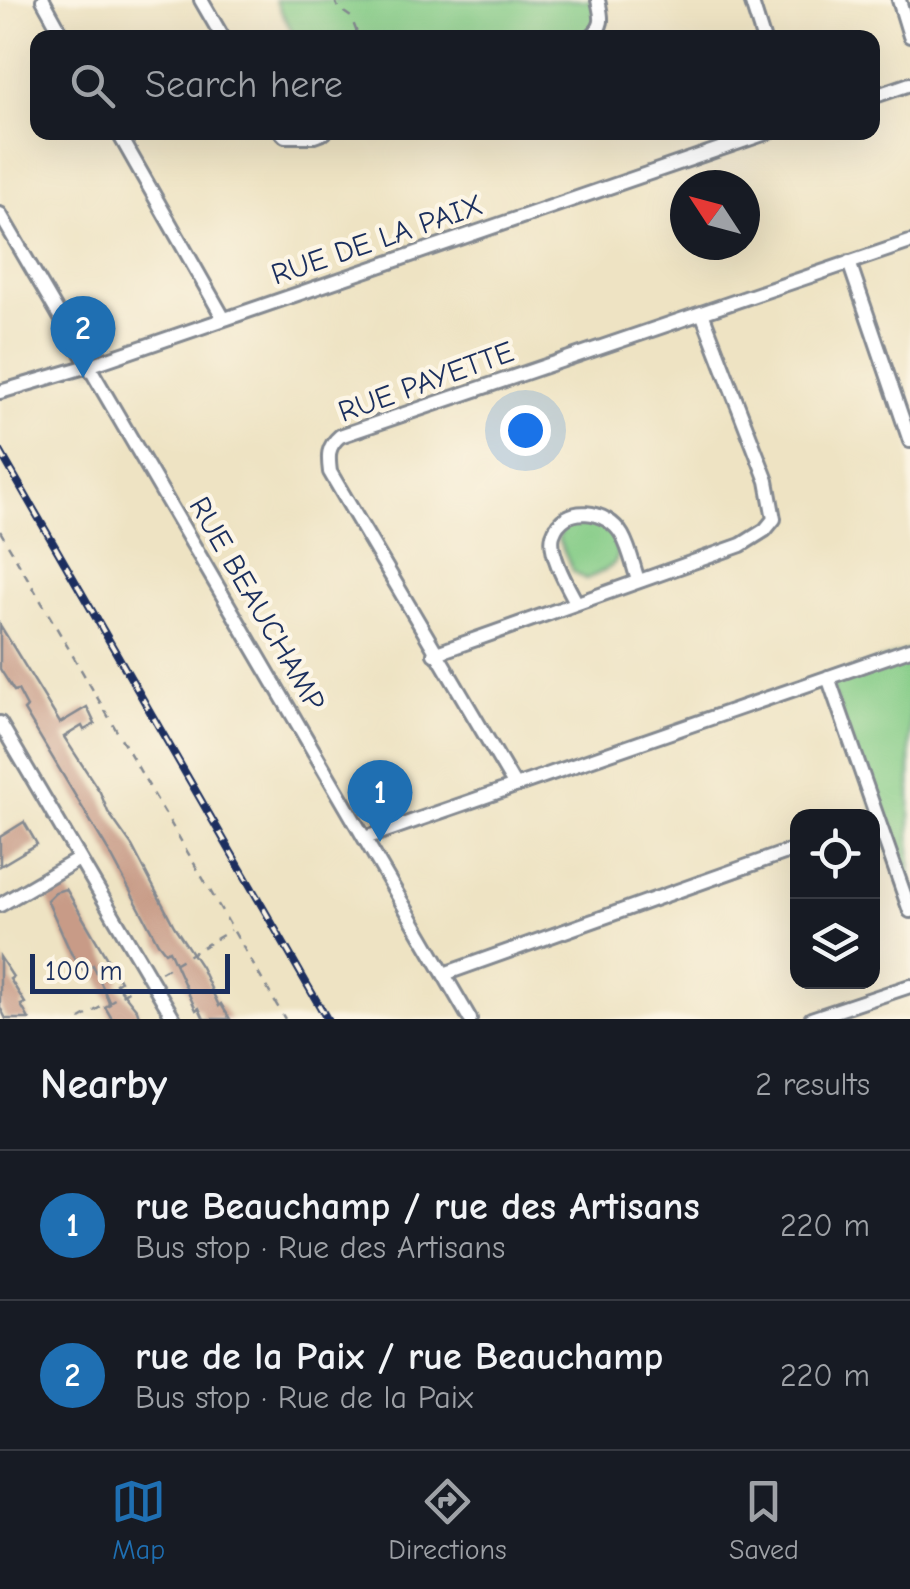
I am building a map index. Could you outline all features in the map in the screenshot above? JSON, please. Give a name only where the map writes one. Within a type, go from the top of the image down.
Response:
[{"type":"street","points":[[43,0],[60,30]]},
{"type":"street","points":[[201,0],[218,30]]},
{"type":"street","points":[[598,0],[603,21],[599,30]]},
{"type":"street","points":[[751,0],[760,30]]},
{"type":"street","points":[[899,0],[910,36]]},
{"type":"street","points":[[880,94],[910,84]]},
{"type":"street","points":[[123,140],[224,319]]},
{"type":"street","name":"RUE DE LA PAIX","points":[[0,392],[88,366],[746,140]]},
{"type":"street","name":"RUE BEAUCHAMP","points":[[0,214],[470,1019]]},
{"type":"street","name":"RUE PAYETTE","points":[[514,786],[330,472],[331,444],[340,436],[910,242]]},
{"type":"street","points":[[848,262],[910,441]]},
{"type":"street","points":[[434,654],[741,545],[765,530],[774,519],[766,480],[702,314]]},
{"type":"street","points":[[576,602],[553,550],[553,536],[563,521],[577,514],[594,513],[609,520],[622,533],[638,580]]},
{"type":"street","points":[[365,838],[910,649]]},
{"type":"street","points":[[828,677],[871,809]]},
{"type":"street","points":[[1,726],[174,1019]]},
{"type":"street","points":[[880,834],[910,912]]},
{"type":"street","points":[[444,974],[790,851]]},
{"type":"street","points":[[0,905],[79,859]]},
{"type":"street","points":[[811,1019],[910,986]]},
{"type":"path","points":[[335,0],[338,8],[351,17],[356,30]]},
{"type":"path","points":[[0,531],[285,1019]]},
{"type":"path","points":[[80,1019],[233,929]]},
{"type":"green space","points":[[275,0],[598,0],[603,20],[594,30],[291,30]]},
{"type":"green space","points":[[581,517],[606,521],[617,551],[614,563],[586,579],[573,571],[558,539],[564,526]]},
{"type":"green space","points":[[910,650],[910,909],[880,824],[880,809],[875,809],[828,678]]},
{"type":"building","points":[[0,625],[60,723],[87,707],[95,724],[84,730],[82,726],[64,737],[132,846],[219,1006],[230,1019],[204,1019],[199,1008],[196,1010],[169,950],[165,952],[158,943],[24,710],[27,707],[18,690],[14,691],[0,669]]},
{"type":"building","points":[[24,822],[37,844],[0,866],[0,837]]},
{"type":"building","points":[[66,889],[120,981],[116,984],[140,1019],[112,1019],[105,1007],[110,1004],[93,965],[84,971],[71,953],[47,900]]},
{"type":"building","points":[[0,957],[13,977],[10,979],[25,1003],[21,1005],[29,1019],[6,1019],[0,1007]]},
{"type":"railway","points":[[0,451],[327,1019]]},
{"type":"place","name":"rue de la Paix / rue Beauchamp","points":[[83,378]]},
{"type":"place","name":"rue Beauchamp / rue des Artisans","points":[[380,842]]}]
